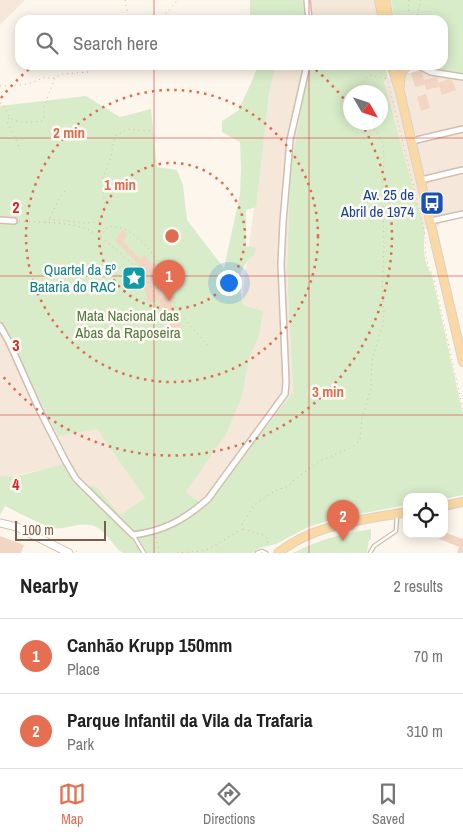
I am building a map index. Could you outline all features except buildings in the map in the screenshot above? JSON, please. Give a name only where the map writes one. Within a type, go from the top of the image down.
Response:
[{"type":"main road","points":[[379,0],[383,15]]},
{"type":"main road","points":[[385,0],[388,15]]},
{"type":"main road","points":[[393,70],[422,180],[463,361]]},
{"type":"main road","points":[[400,92],[400,76],[403,70]]},
{"type":"main road","points":[[448,505],[463,502]]},
{"type":"main road","points":[[278,553],[307,535],[327,528],[403,513]]},
{"type":"main road","points":[[0,523],[17,527],[69,553]]},
{"type":"street","points":[[308,0],[309,15]]},
{"type":"street","points":[[0,326],[43,418],[76,479],[133,535],[156,531],[170,526],[208,499],[285,394],[281,264],[283,222],[290,140],[306,70]]},
{"type":"street","points":[[427,70],[463,77]]},
{"type":"street","points":[[412,141],[463,129]]},
{"type":"street","points":[[422,180],[463,170]]},
{"type":"street","points":[[431,221],[463,214]]},
{"type":"street","points":[[0,220],[14,221]]},
{"type":"lane","points":[[370,553],[374,546],[396,531],[397,514]]},
{"type":"lane","points":[[133,535],[144,553]]},
{"type":"lane","points":[[256,553],[265,552]]},
{"type":"path","points":[[125,0],[128,15]]},
{"type":"path","points":[[164,15],[177,0]]},
{"type":"path","points":[[409,0],[408,8],[410,15]]},
{"type":"path","points":[[417,15],[421,0]]},
{"type":"path","points":[[0,86],[34,82],[45,77],[55,78],[62,74],[88,72],[91,70]]},
{"type":"path","points":[[364,85],[367,76],[370,75],[393,81]]},
{"type":"path","points":[[0,103],[6,107],[10,117],[14,120],[22,122],[42,121],[44,107],[55,78]]},
{"type":"path","points":[[10,117],[7,122],[20,150]]},
{"type":"path","points":[[45,222],[50,219],[86,223],[97,222],[103,216],[105,206],[102,182],[110,160],[115,136],[127,129],[151,131]]},
{"type":"path","points":[[242,529],[242,524],[254,505],[275,491],[288,486],[320,461],[352,447],[360,440],[362,418],[371,389],[372,360],[383,324],[384,312],[382,294],[384,246],[382,182],[384,160],[383,143],[375,130]]},
{"type":"path","points":[[50,219],[59,198],[66,190]]},
{"type":"path","points":[[14,221],[45,222],[83,227],[100,236],[144,276],[150,285],[156,307]]},
{"type":"path","points":[[100,236],[109,226],[122,228],[144,245],[158,261],[169,281],[179,314],[210,347]]},
{"type":"path","points":[[177,553],[209,549],[242,529],[263,535],[268,539],[268,546],[265,552]]},
{"type":"path","points":[[156,531],[159,553]]},
{"type":"shaded area","points":[[0,0],[25,0],[0,25]]},
{"type":"shaded area","points":[[295,0],[391,0],[394,15],[295,15]]},
{"type":"shaded area","points":[[272,70],[308,70],[290,171],[287,272],[293,392],[205,506],[186,492],[226,420]]},
{"type":"shaded area","points":[[420,70],[463,73],[463,217],[441,222],[439,226],[424,229],[388,95],[388,85],[385,85],[384,80]]},
{"type":"shaded area","points":[[3,326],[58,436],[97,428],[145,498],[120,515],[97,487],[73,483],[63,464],[33,472],[6,477],[0,476],[0,331]]},
{"type":"green space","points":[[250,0],[302,0],[304,15],[250,15]]},
{"type":"green space","points":[[391,0],[463,0],[463,73],[440,70],[448,70],[448,15],[394,15]]},
{"type":"green space","name":"Mata Nacional das Abas da Raposeira","points":[[256,70],[274,70],[269,94],[256,207],[246,210],[246,246],[256,248],[254,255],[244,266],[240,278],[243,305],[263,311],[259,336],[249,358],[242,396],[226,434],[186,492],[205,506],[293,392],[287,272],[290,171],[308,70],[386,70],[388,79],[384,81],[385,85],[343,85],[343,130],[388,130],[388,96],[425,232],[425,260],[432,275],[463,414],[463,495],[448,498],[448,493],[403,493],[403,506],[337,518],[308,527],[276,544],[262,547],[252,553],[123,553],[104,532],[90,525],[54,528],[5,506],[0,515],[0,476],[24,474],[63,464],[73,483],[97,487],[120,515],[145,498],[97,429],[58,436],[3,326],[0,331],[0,106],[86,96],[120,117],[151,109],[157,167],[177,170],[183,185],[187,220],[224,268],[240,194],[241,169],[240,142],[222,132],[222,121],[238,111]]},
{"type":"green space","points":[[371,529],[371,540],[369,540],[367,553],[293,553],[331,538]]},
{"type":"place","name":"Av. 25 de Abril de 1974","points":[[432,203]]},
{"type":"place","name":"Quartel da 5º Bataria do RAC","points":[[134,278]]},
{"type":"place","name":"Canhão Krupp 150mm","points":[[169,301]]},
{"type":"place","name":"Parque Infantil da Vila da Trafaria","points":[[343,541]]}]
